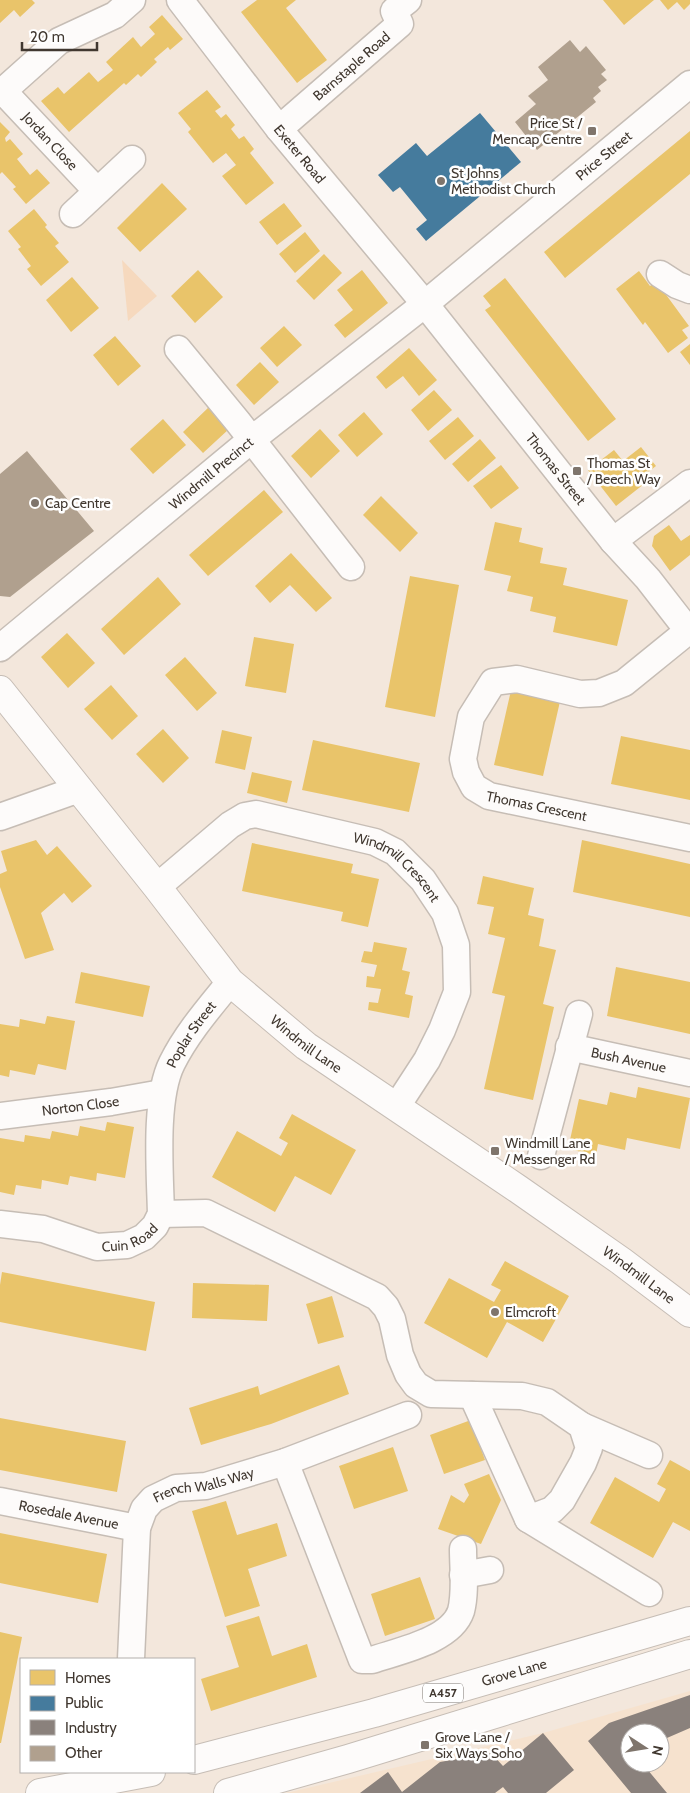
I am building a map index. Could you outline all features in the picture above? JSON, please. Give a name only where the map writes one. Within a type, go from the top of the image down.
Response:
[{"type":"main road","name":"Windmill Lane","points":[[0,690],[230,982],[306,1046],[397,1106],[621,1261],[690,1313]]},
{"type":"main road","name":"Grove Lane","points":[[195,1760],[374,1713],[690,1621]]},
{"type":"main road","name":"A457","points":[[228,1793],[348,1759],[690,1654]]},
{"type":"main road","points":[[40,1793],[143,1773]]},
{"type":"street","name":"Jordan Close","points":[[97,191],[2,91],[59,41],[115,15],[132,0]]},
{"type":"street","name":"Exeter Road","points":[[180,0],[279,129],[425,304]]},
{"type":"street","name":"Barnstaple Road","points":[[279,129],[400,24],[394,11],[408,0]]},
{"type":"street","name":"Price Street","points":[[425,304],[690,84]]},
{"type":"street","points":[[73,214],[132,159]]},
{"type":"street","points":[[660,274],[677,285],[690,290]]},
{"type":"street","name":"Windmill Precinct","points":[[0,648],[251,440],[425,304]]},
{"type":"street","name":"Thomas Street","points":[[425,304],[613,540],[648,579],[689,632]]},
{"type":"street","points":[[178,349],[351,567]]},
{"type":"street","points":[[613,540],[690,483]]},
{"type":"street","name":"Thomas Crescent","points":[[689,632],[624,683],[599,693],[580,694],[517,679],[493,682],[471,717],[464,759],[466,772],[474,787],[490,796],[690,838]]},
{"type":"street","points":[[0,817],[79,790]]},
{"type":"street","name":"Windmill Crescent","points":[[157,888],[230,825],[245,816],[256,814],[375,842],[396,852],[423,880],[445,914],[456,945],[457,992],[442,1030],[427,1060],[397,1106]]},
{"type":"street","name":"Poplar Street","points":[[162,1093],[171,1064],[191,1030],[230,982]]},
{"type":"street","points":[[542,1156],[579,1014]]},
{"type":"street","name":"Bush Avenue","points":[[569,1047],[690,1073]]},
{"type":"street","name":"Norton Close","points":[[0,1116],[111,1102],[162,1093]]},
{"type":"street","name":"Cuin Road","points":[[0,1224],[43,1229],[98,1247],[127,1245],[144,1237],[155,1226],[161,1214],[160,1139],[162,1093]]},
{"type":"street","points":[[161,1214],[206,1213],[377,1298],[386,1307],[392,1319],[400,1355],[408,1374],[416,1385],[421,1404]]},
{"type":"street","points":[[472,1395],[528,1519],[649,1593]]},
{"type":"street","name":"French Walls Way","points":[[131,1658],[136,1528],[144,1509],[153,1499],[176,1488],[206,1486],[285,1462],[421,1404],[472,1395],[522,1396],[546,1402],[582,1426],[649,1455]]},
{"type":"street","points":[[528,1519],[552,1510],[562,1500],[584,1463],[588,1448],[582,1426]]},
{"type":"street","points":[[285,1462],[362,1660],[372,1660],[435,1639],[454,1625],[460,1613],[463,1600],[463,1549]]},
{"type":"street","name":"Rosedale Avenue","points":[[0,1500],[136,1528]]},
{"type":"street","points":[[463,1575],[490,1570]]},
{"type":"shaded area","points":[[122,260],[157,296],[128,321]]},
{"type":"shaded area","points":[[690,1691],[690,1793],[286,1793],[543,1733]]},
{"type":"building: Homes","points":[[0,0],[32,0],[35,3],[20,17],[14,10],[0,23]]},
{"type":"building: Homes","points":[[257,0],[296,0],[286,8],[327,60],[297,83],[241,12]]},
{"type":"building: Homes","points":[[603,0],[654,0],[624,25]]},
{"type":"building: Homes","points":[[660,0],[690,0],[690,4],[684,10],[677,2],[668,10]]},
{"type":"building: Homes","points":[[162,15],[183,39],[170,50],[168,47],[154,59],[157,62],[141,77],[138,74],[126,85],[124,83],[69,132],[41,101],[58,87],[64,94],[89,72],[98,82],[113,70],[106,62],[133,37],[141,47],[155,34],[149,27]]},
{"type":"building: Homes","points":[[207,90],[221,107],[215,111],[221,118],[226,114],[235,125],[231,129],[239,139],[244,136],[254,149],[250,153],[274,183],[246,205],[222,176],[236,165],[226,153],[213,163],[188,132],[191,129],[178,113]]},
{"type":"building: Homes","points":[[0,122],[10,132],[5,138],[6,142],[10,139],[23,154],[17,159],[30,175],[37,169],[50,183],[26,204],[13,189],[16,187],[2,172],[0,174]]},
{"type":"building: Homes","points":[[690,131],[690,174],[565,278],[544,252]]},
{"type":"building: Homes","points":[[162,183],[187,209],[140,252],[117,228]]},
{"type":"building: Homes","points":[[284,203],[302,226],[277,245],[259,222]]},
{"type":"building: Homes","points":[[34,209],[47,225],[45,227],[59,243],[55,246],[69,262],[41,286],[27,269],[31,266],[18,249],[21,247],[8,231]]},
{"type":"building: Homes","points":[[305,232],[320,251],[295,273],[279,254]]},
{"type":"building: Homes","points":[[324,254],[342,273],[314,300],[296,281]]},
{"type":"building: Homes","points":[[198,270],[223,297],[195,323],[171,296]]},
{"type":"building: Homes","points":[[362,270],[388,303],[345,338],[334,325],[353,310],[337,290]]},
{"type":"building: Homes","points":[[639,271],[650,286],[656,281],[689,326],[682,330],[688,338],[668,353],[645,322],[643,325],[616,289]]},
{"type":"building: Homes","points":[[72,277],[99,308],[71,332],[46,300]]},
{"type":"building: Homes","points":[[505,278],[616,419],[588,441],[485,310],[491,306],[483,296]]},
{"type":"building: Homes","points":[[284,326],[302,345],[277,367],[260,348]]},
{"type":"building: Homes","points":[[115,336],[141,366],[118,386],[93,355]]},
{"type":"building: Homes","points":[[690,344],[690,365],[680,352]]},
{"type":"building: Homes","points":[[409,348],[437,380],[419,396],[403,376],[386,389],[376,377]]},
{"type":"building: Homes","points":[[260,362],[279,382],[254,405],[236,385]]},
{"type":"building: Homes","points":[[434,390],[452,410],[428,431],[411,410]]},
{"type":"building: Homes","points":[[209,407],[229,429],[203,453],[183,432]]},
{"type":"building: Homes","points":[[364,412],[383,434],[357,457],[338,435]]},
{"type":"building: Homes","points":[[458,417],[474,436],[445,460],[429,441]]},
{"type":"building: Homes","points":[[163,419],[186,445],[153,474],[130,449]]},
{"type":"building: Homes","points":[[320,429],[340,451],[311,478],[291,456]]},
{"type":"building: Homes","points":[[480,439],[496,458],[468,482],[452,464]]},
{"type":"building: Homes","points":[[641,447],[656,466],[639,479],[644,484],[616,506],[588,470],[614,450],[623,461]]},
{"type":"building: Homes","points":[[501,465],[519,488],[491,509],[473,486]]},
{"type":"building: Homes","points":[[264,490],[283,512],[208,576],[189,555]]},
{"type":"building: Homes","points":[[381,496],[418,533],[400,552],[363,515]]},
{"type":"building: Homes","points":[[495,522],[522,528],[519,542],[543,548],[540,563],[567,568],[563,585],[628,600],[617,646],[553,632],[556,617],[530,611],[533,597],[507,591],[511,576],[484,570]]},
{"type":"building: Homes","points":[[669,525],[681,541],[690,535],[690,555],[670,571],[652,546],[654,536]]},
{"type":"building: Homes","points":[[291,553],[332,598],[316,612],[290,585],[270,603],[255,586]]},
{"type":"building: Homes","points":[[410,576],[459,585],[435,717],[385,707]]},
{"type":"building: Homes","points":[[158,577],[181,604],[124,655],[101,629]]},
{"type":"building: Homes","points":[[67,633],[95,663],[68,688],[41,657]]},
{"type":"building: Homes","points":[[254,637],[294,644],[286,693],[245,686]]},
{"type":"building: Homes","points":[[185,657],[217,693],[197,711],[165,675]]},
{"type":"building: Homes","points":[[111,685],[138,716],[112,740],[84,709]]},
{"type":"building: Homes","points":[[512,686],[561,697],[543,776],[494,765]]},
{"type":"building: Homes","points":[[163,729],[189,758],[163,783],[136,754]]},
{"type":"building: Homes","points":[[222,730],[252,737],[245,770],[215,763]]},
{"type":"building: Homes","points":[[621,736],[690,750],[690,800],[611,784]]},
{"type":"building: Homes","points":[[313,740],[420,763],[409,812],[302,790]]},
{"type":"building: Homes","points":[[252,772],[292,781],[287,803],[247,793]]},
{"type":"building: Homes","points":[[36,840],[47,855],[57,846],[92,886],[72,903],[64,893],[41,913],[54,950],[25,959],[0,887],[0,874],[7,871],[1,851]]},
{"type":"building: Homes","points":[[582,840],[690,864],[690,917],[573,892]]},
{"type":"building: Homes","points":[[252,843],[353,864],[351,873],[379,879],[368,927],[341,921],[343,912],[242,891]]},
{"type":"building: Homes","points":[[483,876],[534,888],[528,915],[544,919],[539,946],[556,950],[543,1004],[554,1007],[533,1100],[484,1089],[505,996],[492,993],[505,938],[488,934],[494,907],[477,904]]},
{"type":"building: Homes","points":[[374,942],[407,948],[402,970],[410,972],[405,994],[413,996],[409,1018],[368,1010],[369,1002],[378,1003],[381,989],[366,987],[367,976],[374,977],[377,965],[361,962],[364,951],[372,952]]},
{"type":"building: Homes","points":[[616,967],[690,982],[690,1034],[607,1016]]},
{"type":"building: Homes","points":[[81,972],[150,986],[143,1017],[75,1003]]},
{"type":"building: Homes","points":[[47,1016],[75,1021],[66,1070],[38,1064],[35,1075],[10,1070],[9,1077],[0,1075],[0,1024],[19,1027],[20,1019],[45,1024]]},
{"type":"building: Homes","points":[[638,1087],[690,1098],[680,1149],[627,1138],[625,1150],[598,1144],[596,1155],[568,1149],[579,1099],[607,1105],[610,1092],[636,1098]]},
{"type":"building: Homes","points":[[292,1114],[356,1150],[331,1195],[295,1176],[275,1212],[212,1177],[237,1131],[281,1156],[288,1143],[279,1138]]},
{"type":"building: Homes","points":[[107,1122],[134,1127],[125,1178],[97,1173],[96,1181],[70,1176],[68,1185],[42,1180],[41,1189],[16,1185],[14,1195],[0,1192],[0,1138],[24,1142],[25,1135],[50,1139],[52,1131],[78,1136],[80,1126],[105,1131]]},
{"type":"building: Homes","name":"Elmcroft","points":[[505,1261],[569,1296],[543,1342],[507,1322],[487,1358],[424,1323],[449,1278],[494,1302],[501,1290],[491,1285]]},
{"type":"building: Homes","points":[[2,1272],[155,1302],[146,1351],[0,1322]]},
{"type":"building: Homes","points":[[193,1283],[269,1285],[267,1321],[192,1318]]},
{"type":"building: Homes","points":[[332,1296],[344,1337],[318,1344],[306,1304]]},
{"type":"building: Homes","points":[[339,1365],[349,1394],[271,1424],[201,1445],[189,1408],[258,1386],[260,1395]]},
{"type":"building: Homes","points":[[0,1418],[126,1441],[117,1492],[0,1470]]},
{"type":"building: Homes","points":[[471,1420],[485,1460],[444,1474],[430,1435]]},
{"type":"building: Homes","points":[[393,1447],[408,1491],[354,1509],[339,1466]]},
{"type":"building: Homes","points":[[670,1460],[690,1471],[690,1531],[673,1522],[653,1558],[590,1523],[615,1477],[659,1502],[666,1489],[657,1484]]},
{"type":"building: Homes","points":[[489,1474],[501,1500],[481,1544],[438,1529],[451,1495],[464,1503],[469,1495],[464,1484]]},
{"type":"building: Homes","points":[[226,1501],[237,1535],[277,1523],[287,1556],[248,1569],[260,1606],[225,1617],[192,1511]]},
{"type":"building: Homes","points":[[0,1533],[107,1554],[98,1603],[0,1583]]},
{"type":"building: Homes","points":[[420,1577],[435,1619],[385,1636],[371,1594]]},
{"type":"building: Homes","points":[[259,1616],[272,1656],[307,1644],[317,1677],[211,1711],[201,1679],[239,1667],[226,1626]]},
{"type":"building: Homes","points":[[0,1632],[22,1637],[1,1743],[0,1743]]},
{"type":"building: Public","name":"St Johns Methodist Church","points":[[480,113],[521,162],[426,241],[416,229],[427,220],[400,187],[393,192],[378,175],[416,143],[427,156]]},
{"type":"building: Industry","points":[[690,1695],[690,1728],[670,1737],[670,1723],[620,1723],[620,1773],[650,1773],[667,1793],[631,1793],[588,1741],[609,1723]]},
{"type":"building: Industry","points":[[543,1733],[574,1770],[546,1793],[508,1793],[503,1787],[495,1793],[360,1793],[388,1772],[402,1792],[440,1762],[491,1753],[503,1766]]},
{"type":"building: Other","points":[[570,40],[580,52],[586,46],[606,70],[601,74],[607,80],[598,87],[601,91],[593,98],[596,102],[537,150],[515,122],[536,104],[528,96],[548,80],[538,67]]},
{"type":"building: Other","name":"Cap Centre","points":[[27,451],[94,531],[10,597],[0,596],[0,474]]},
{"type":"place","name":"Price St / Mencap Centre","points":[[592,131]]},
{"type":"place","name":"St Johns Methodist Church","points":[[441,181]]},
{"type":"place","name":"Thomas St / Beech Way","points":[[577,471]]},
{"type":"place","name":"Cap Centre","points":[[35,503]]},
{"type":"place","name":"Windmill Lane / Messenger Rd","points":[[495,1151]]},
{"type":"place","name":"Elmcroft","points":[[495,1312]]},
{"type":"place","name":"Grove Lane / Six Ways Soho","points":[[425,1745]]}]
